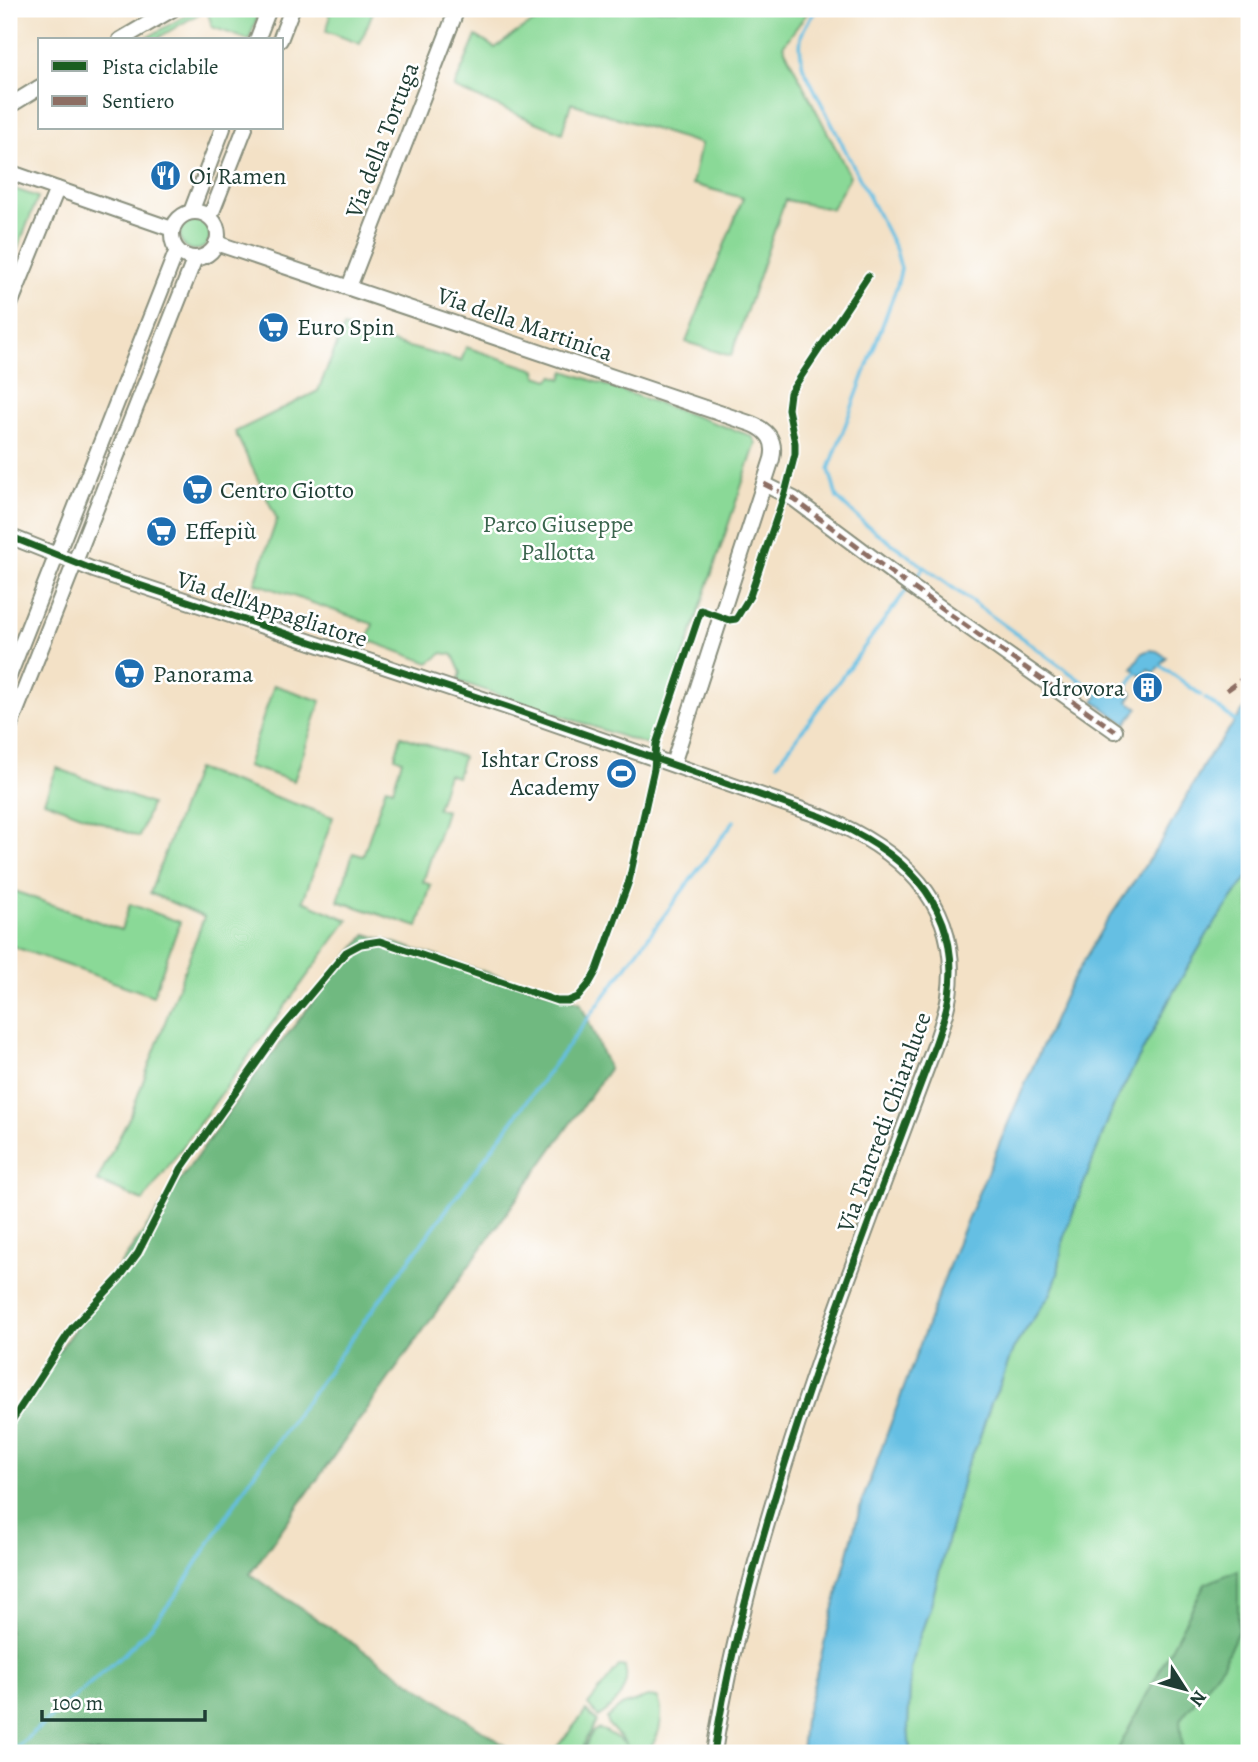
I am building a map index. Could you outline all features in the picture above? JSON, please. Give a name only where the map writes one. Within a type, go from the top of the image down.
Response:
[{"type":"street","points":[[123,38],[173,9]]},
{"type":"street","points":[[258,38],[269,9]]},
{"type":"street","points":[[281,38],[292,9]]},
{"type":"street","name":"Via della Tortuga","points":[[349,287],[457,9]]},
{"type":"street","points":[[9,106],[38,88]]},
{"type":"street","points":[[191,212],[222,130]]},
{"type":"street","points":[[210,217],[244,130]]},
{"type":"street","points":[[9,172],[172,229]]},
{"type":"street","points":[[9,307],[57,189]]},
{"type":"street","points":[[191,212],[210,217],[217,231],[216,243],[208,254],[195,258],[185,256],[177,250],[172,240],[172,229],[179,218],[191,212]]},
{"type":"street","name":"Via della Martinica","points":[[216,243],[761,428],[772,440],[774,451],[764,484],[673,764]]},
{"type":"street","points":[[9,676],[177,250]]},
{"type":"street","points":[[9,729],[195,258]]},
{"type":"street","points":[[141,338],[160,345]]},
{"type":"street","points":[[102,438],[121,444]]},
{"type":"street","points":[[764,484],[794,499],[909,586],[1115,732]]},
{"type":"street","name":"Via dell'Appagliatore","points":[[9,536],[74,562],[525,713]]},
{"type":"street","name":"Via Tancredi Chiaraluce","points":[[525,713],[859,832],[908,868],[927,893],[943,928],[950,958],[948,998],[939,1035],[842,1293],[782,1472],[736,1638],[714,1753]]},
{"type":"green space","points":[[197,9],[207,9],[157,38],[146,38]]},
{"type":"green space","points":[[207,9],[260,9],[250,38],[212,27]]},
{"type":"green space","points":[[328,9],[374,9],[360,44],[326,31],[330,19]]},
{"type":"green space","points":[[558,9],[810,9],[783,46],[850,176],[832,209],[785,200],[731,356],[686,342],[743,198],[692,184],[701,144],[571,103],[562,133],[454,88],[476,36],[495,48]]},
{"type":"green space","points":[[9,187],[38,197],[9,270]]},
{"type":"green space","points":[[195,220],[201,221],[209,229],[209,241],[201,249],[195,250],[189,249],[181,241],[180,235],[181,229],[189,221]]},
{"type":"green space","name":"Parco Giuseppe Pallotta","points":[[344,327],[376,337],[380,344],[390,342],[461,361],[466,347],[536,370],[537,376],[549,380],[554,376],[562,379],[565,371],[752,436],[756,443],[653,747],[458,681],[461,673],[453,655],[443,653],[429,663],[367,640],[373,624],[255,583],[277,519],[235,432],[318,391]]},
{"type":"green space","points":[[274,685],[321,701],[294,781],[247,766]]},
{"type":"green space","points":[[401,736],[463,757],[457,777],[448,774],[437,808],[446,811],[423,882],[431,885],[418,927],[338,901],[353,853],[363,856],[386,787],[393,789],[402,760],[395,757]]},
{"type":"green space","points":[[57,768],[151,804],[139,837],[44,801]]},
{"type":"green space","points":[[196,769],[333,817],[303,901],[348,920],[143,1201],[97,1181],[131,1114],[204,917],[150,893]]},
{"type":"green space","points":[[1249,875],[1249,1753],[910,1753],[908,1726],[911,1669],[930,1608],[966,1467],[1013,1349],[1051,1293],[1058,1274],[1063,1239],[1113,1107],[1208,933]]},
{"type":"green space","points":[[9,889],[121,930],[130,904],[180,922],[153,996],[9,945]]},
{"type":"green space","points":[[366,934],[580,1002],[609,1069],[250,1574],[516,1753],[9,1753],[9,1421],[247,1086]]},
{"type":"green space","points":[[1238,1570],[1238,1631],[1223,1664],[1180,1720],[1183,1753],[1116,1753],[1205,1584]]},
{"type":"green space","points":[[619,1666],[625,1667],[624,1689],[616,1702],[598,1717],[588,1705]]},
{"type":"green space","points":[[648,1697],[658,1698],[661,1721],[657,1736],[648,1749],[642,1753],[584,1753],[595,1730],[605,1731],[627,1745],[608,1724],[607,1718],[622,1706]]},
{"type":"green space","points":[[586,1711],[597,1721],[586,1739],[582,1753],[552,1753]]},
{"type":"water","points":[[1157,651],[1166,657],[1154,673],[1148,669],[1142,676],[1132,668],[1142,653]]},
{"type":"water","points":[[1121,685],[1133,693],[1128,701],[1138,708],[1126,724],[1094,701],[1103,687],[1115,695]]},
{"type":"water","points":[[1249,703],[1249,875],[1208,933],[1174,991],[1113,1107],[1063,1239],[1058,1274],[1051,1293],[1013,1349],[966,1467],[930,1608],[911,1669],[908,1726],[910,1753],[801,1753],[804,1721],[861,1504],[960,1236],[1015,1107],[1067,990],[1103,927],[1163,839],[1208,757]]},
{"type":"waterway","points":[[817,9],[801,36],[803,67],[896,250],[901,269],[829,469],[837,498],[865,524],[1099,694]]},
{"type":"waterway","points":[[913,582],[924,567]]},
{"type":"waterway","points":[[778,763],[908,588]]},
{"type":"waterway","points":[[1160,665],[1201,695]]},
{"type":"waterway","points":[[1126,688],[1137,672]]},
{"type":"waterway","points":[[1205,698],[1237,722]]},
{"type":"waterway","points":[[10,1753],[124,1654],[150,1628],[177,1594],[253,1475],[734,821]]},
{"type":"marked path","points":[[764,484],[794,499],[905,583]]},
{"type":"marked path","points":[[913,588],[1115,731]]},
{"type":"marked path","points":[[1227,690],[1249,674]]},
{"type":"cycle path","points":[[9,1425],[72,1328],[120,1277],[138,1253],[181,1169],[278,1033],[346,952],[361,944],[380,941],[557,1001],[578,997],[589,984],[597,970],[629,881],[654,769],[656,744],[701,610],[729,620],[736,619],[750,596],[785,493],[795,454],[788,409],[790,393],[868,276]]},
{"type":"cycle path","points":[[9,536],[94,570],[507,707],[820,816],[875,844],[899,862],[919,883],[935,906],[946,933],[951,963],[946,1009],[789,1451],[738,1631],[714,1753]]},
{"type":"place","name":"Oi Ramen","points":[[166,176]]},
{"type":"place","name":"Euro Spin","points":[[274,327]]},
{"type":"place","name":"Centro Giotto","points":[[197,490]]},
{"type":"place","name":"Effepiù","points":[[162,531]]},
{"type":"place","name":"Panorama","points":[[130,674]]},
{"type":"place","name":"Idrovora","points":[[1148,688]]},
{"type":"place","name":"Ishtar Cross Academy","points":[[622,773]]}]
